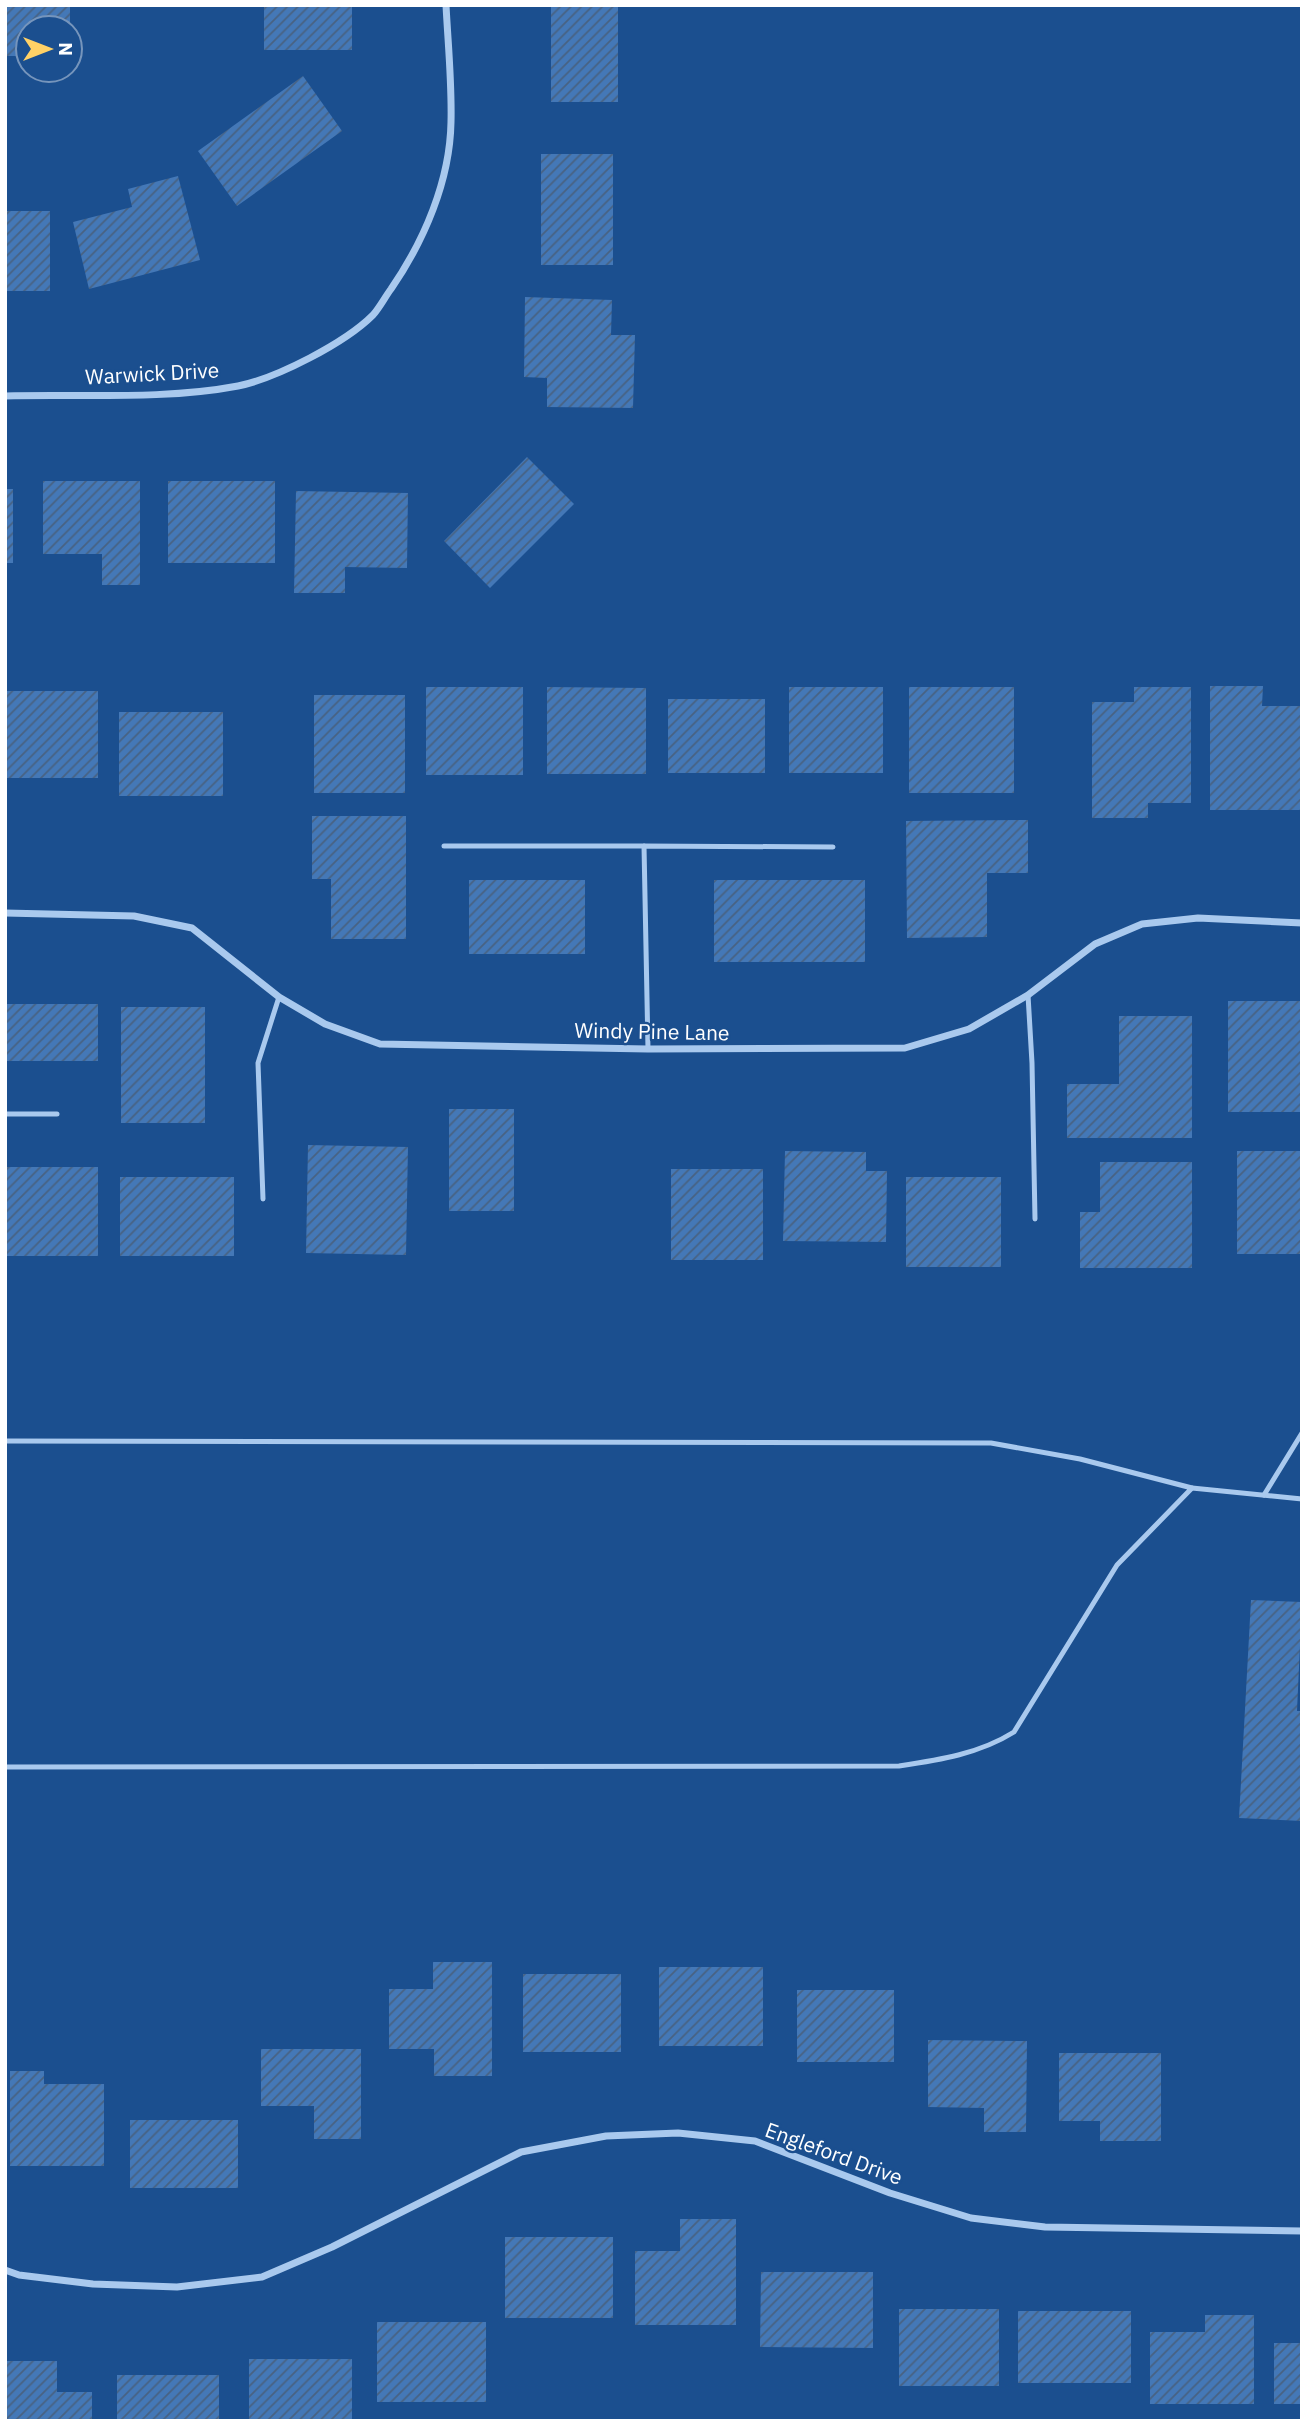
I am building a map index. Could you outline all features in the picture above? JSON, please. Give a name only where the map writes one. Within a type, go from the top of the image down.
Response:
[{"type":"street","name":"Warwick Drive","points":[[5,396],[173,393],[239,385],[291,367],[355,331],[374,313],[401,275],[426,229],[444,175],[451,123],[446,5]]},
{"type":"street","name":"Windy Pine Lane","points":[[5,913],[134,916],[192,928],[279,997],[325,1024],[380,1044],[648,1049],[905,1048],[969,1028],[1028,995],[1096,944],[1142,924],[1198,918],[1302,923]]},
{"type":"street","name":"Engleford Drive","points":[[5,2270],[68,2281],[177,2287],[262,2277],[332,2247],[521,2152],[606,2136],[678,2133],[755,2141],[890,2193],[971,2218],[1045,2227],[1302,2231]]},
{"type":"lane","points":[[444,846],[833,847]]},
{"type":"lane","points":[[644,846],[648,1049]]},
{"type":"lane","points":[[1028,995],[1035,1219]]},
{"type":"lane","points":[[263,1199],[258,1063],[279,997]]},
{"type":"lane","points":[[5,1114],[57,1114]]},
{"type":"lane","points":[[1265,1495],[1302,1433]]},
{"type":"lane","points":[[5,1441],[991,1443],[1080,1459],[1192,1488],[1302,1499]]},
{"type":"lane","points":[[5,1767],[899,1766],[951,1758],[999,1741],[1014,1732],[1117,1565],[1192,1488]]},
{"type":"building","points":[[5,5],[70,5],[70,14],[14,14],[14,56],[5,56]]},
{"type":"building","points":[[264,5],[352,5],[352,50],[264,50]]},
{"type":"building","points":[[551,5],[618,5],[618,102],[551,102]]},
{"type":"building","points":[[303,76],[342,131],[237,206],[198,151]]},
{"type":"building","points":[[541,154],[613,154],[613,265],[541,265]]},
{"type":"building","points":[[178,176],[200,260],[89,289],[73,222],[132,207],[128,189]]},
{"type":"building","points":[[5,211],[50,211],[50,291],[5,291]]},
{"type":"building","points":[[525,297],[612,300],[611,335],[635,335],[633,408],[547,407],[547,378],[524,377]]},
{"type":"building","points":[[527,457],[574,504],[490,588],[444,541]]},
{"type":"building","points":[[43,481],[140,481],[140,585],[102,585],[102,554],[43,554]]},
{"type":"building","points":[[168,481],[275,481],[275,563],[168,563]]},
{"type":"building","points":[[5,489],[13,489],[13,563],[5,563]]},
{"type":"building","points":[[296,491],[408,493],[407,568],[345,567],[345,593],[294,593]]},
{"type":"building","points":[[1210,686],[1263,686],[1262,706],[1302,706],[1302,810],[1210,810]]},
{"type":"building","points":[[426,687],[523,687],[523,775],[426,775]]},
{"type":"building","points":[[547,687],[646,688],[646,774],[547,774]]},
{"type":"building","points":[[789,687],[883,687],[883,773],[789,773]]},
{"type":"building","points":[[909,687],[1014,687],[1014,793],[909,793]]},
{"type":"building","points":[[1134,687],[1191,687],[1191,803],[1148,803],[1148,818],[1092,818],[1092,702],[1134,702]]},
{"type":"building","points":[[5,691],[98,691],[98,778],[5,778]]},
{"type":"building","points":[[314,695],[405,695],[405,793],[314,793]]},
{"type":"building","points":[[668,699],[765,699],[765,773],[668,773]]},
{"type":"building","points":[[119,712],[223,712],[223,796],[119,796]]},
{"type":"building","points":[[312,816],[406,816],[406,939],[331,939],[331,879],[312,879]]},
{"type":"building","points":[[1028,820],[1028,873],[987,873],[987,937],[907,938],[906,821]]},
{"type":"building","points":[[469,880],[585,880],[585,954],[469,954]]},
{"type":"building","points":[[714,880],[865,880],[865,962],[714,962]]},
{"type":"building","points":[[1228,1001],[1302,1001],[1302,1112],[1228,1112]]},
{"type":"building","points":[[5,1004],[98,1004],[98,1061],[5,1061]]},
{"type":"building","points":[[121,1007],[205,1007],[205,1123],[121,1123]]},
{"type":"building","points":[[1119,1016],[1192,1016],[1192,1138],[1067,1138],[1067,1084],[1119,1084]]},
{"type":"building","points":[[449,1109],[514,1109],[514,1211],[449,1211]]},
{"type":"building","points":[[308,1145],[408,1147],[406,1255],[306,1253]]},
{"type":"building","points":[[785,1151],[866,1152],[866,1171],[887,1171],[886,1242],[783,1241]]},
{"type":"building","points":[[1237,1151],[1302,1151],[1302,1254],[1237,1254]]},
{"type":"building","points":[[1100,1162],[1192,1162],[1192,1268],[1080,1268],[1080,1212],[1100,1212]]},
{"type":"building","points":[[5,1167],[98,1167],[98,1256],[5,1256]]},
{"type":"building","points":[[671,1169],[763,1169],[763,1260],[671,1260]]},
{"type":"building","points":[[120,1177],[234,1177],[234,1256],[120,1256]]},
{"type":"building","points":[[906,1177],[1001,1177],[1001,1267],[906,1267]]},
{"type":"building","points":[[1251,1600],[1302,1602],[1297,1711],[1302,1711],[1302,1821],[1239,1818]]},
{"type":"building","points":[[433,1962],[492,1962],[492,2076],[434,2076],[434,2049],[389,2049],[389,1989],[433,1989]]},
{"type":"building","points":[[659,1967],[763,1967],[763,2046],[659,2046]]},
{"type":"building","points":[[523,1974],[621,1974],[621,2052],[523,2052]]},
{"type":"building","points":[[797,1990],[894,1990],[894,2062],[797,2062]]},
{"type":"building","points":[[928,2040],[1027,2041],[1026,2132],[984,2132],[984,2108],[928,2107]]},
{"type":"building","points":[[261,2049],[361,2049],[361,2139],[314,2139],[314,2106],[261,2106]]},
{"type":"building","points":[[1059,2053],[1161,2053],[1161,2141],[1100,2141],[1100,2121],[1059,2121]]},
{"type":"building","points":[[10,2071],[44,2071],[44,2084],[104,2084],[104,2166],[10,2166]]},
{"type":"building","points":[[130,2120],[238,2120],[238,2188],[130,2188]]},
{"type":"building","points":[[680,2219],[736,2219],[736,2325],[635,2325],[635,2251],[680,2251]]},
{"type":"building","points":[[505,2237],[613,2237],[613,2318],[505,2318]]},
{"type":"building","points":[[761,2272],[873,2272],[873,2348],[760,2347]]},
{"type":"building","points":[[899,2309],[999,2309],[999,2386],[899,2386]]},
{"type":"building","points":[[1018,2311],[1131,2311],[1131,2383],[1018,2383]]},
{"type":"building","points":[[1205,2315],[1254,2315],[1254,2404],[1150,2404],[1150,2332],[1205,2332]]},
{"type":"building","points":[[377,2322],[486,2322],[486,2402],[377,2402]]},
{"type":"building","points":[[1274,2343],[1302,2343],[1302,2404],[1274,2404]]},
{"type":"building","points":[[249,2359],[352,2359],[352,2421],[249,2421]]},
{"type":"building","points":[[5,2361],[57,2361],[57,2392],[92,2392],[92,2421],[5,2421]]},
{"type":"building","points":[[117,2375],[219,2375],[219,2421],[117,2421]]}]
